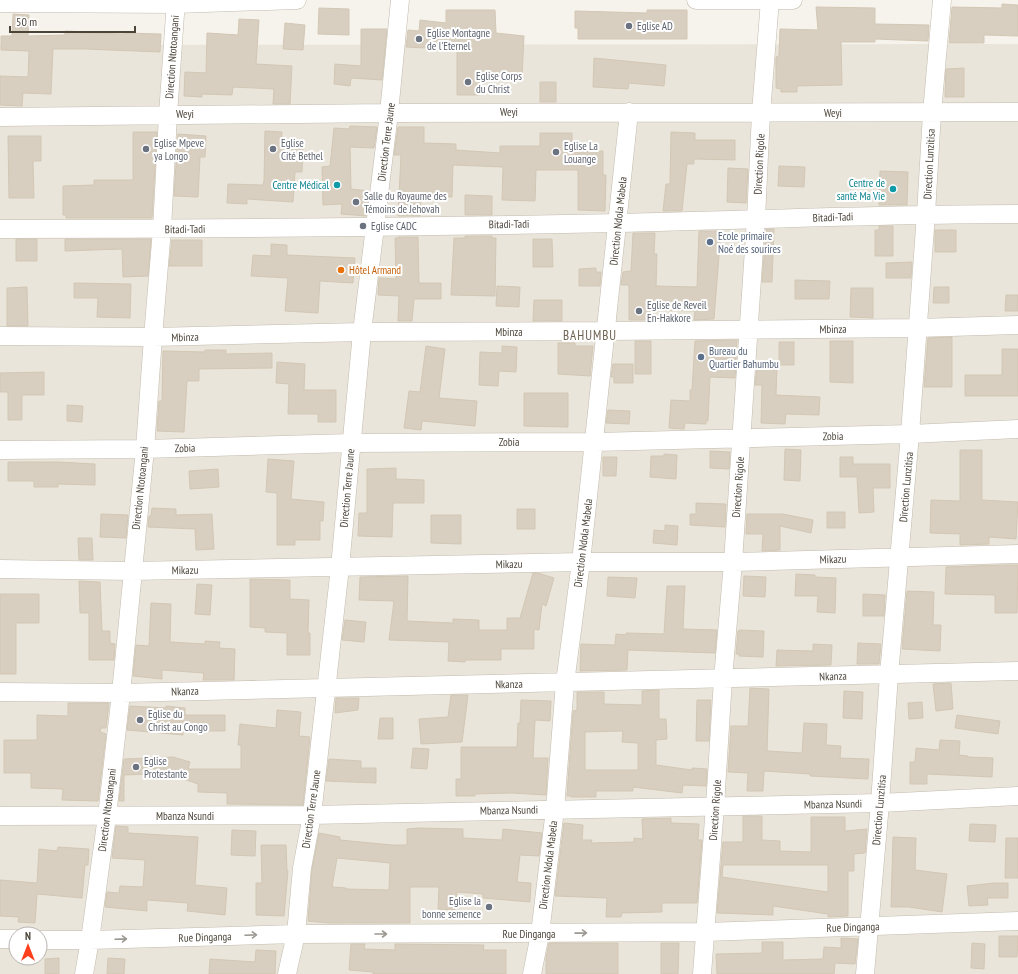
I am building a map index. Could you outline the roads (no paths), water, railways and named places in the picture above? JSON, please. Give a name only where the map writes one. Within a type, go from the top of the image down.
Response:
[{"type":"street","points":[[0,3],[297,0]]},
{"type":"street","name":"Direction Terre Jaune","points":[[287,974],[296,934],[302,868],[312,815],[340,567],[362,332],[389,113],[400,0]]},
{"type":"street","points":[[696,0],[793,0]]},
{"type":"street","name":"Direction Rigole","points":[[702,974],[742,438],[761,113],[770,0]]},
{"type":"street","name":"Direction Lunzitisa","points":[[865,974],[910,434],[932,113],[942,0]]},
{"type":"street","name":"Direction Ntotoangani","points":[[84,974],[107,816],[122,693],[154,337],[176,2]]},
{"type":"street","name":"Direction Ndola Mabela","points":[[532,974],[540,934],[555,809],[564,683],[581,562],[595,442],[628,112]]},
{"type":"street","name":"Weyi","points":[[0,117],[168,114],[1018,112]]},
{"type":"street","name":"Bitadi-Tadi","points":[[0,229],[162,229],[618,223],[926,214],[1018,214]]},
{"type":"street","name":"Mbinza","points":[[0,336],[154,337],[362,332],[748,330],[1018,325]]},
{"type":"street","name":"Zobia","points":[[0,450],[145,449],[351,442],[595,442],[910,434],[1018,429]]},
{"type":"street","name":"Mikazu","points":[[0,569],[132,571],[581,562],[733,562],[1018,554]]},
{"type":"street","name":"Nkanza","points":[[0,692],[122,693],[1018,671]]},
{"type":"street","name":"Mbanza Nsundi","points":[[0,816],[312,815],[880,803],[1018,796]]},
{"type":"street","name":"Rue Dinganga","points":[[48,940],[296,934],[705,932],[869,927],[1018,920]]},
{"type":"place","name":"Eglise AD","points":[[629,26]]},
{"type":"place","name":"Eglise Montagne de l'Eternel","points":[[419,39]]},
{"type":"place","name":"Eglise Corps du Christ","points":[[468,82]]},
{"type":"place","name":"Eglise Mpeve ya Longo","points":[[146,149]]},
{"type":"place","name":"Eglise Cité Bethel","points":[[273,149]]},
{"type":"place","name":"Eglise La Louange","points":[[556,152]]},
{"type":"place","name":"Centre Médical","points":[[337,185]]},
{"type":"place","name":"Centre de santé Ma Vie","points":[[893,189]]},
{"type":"place","name":"Salle du Royaume des Témoins de Jehovah","points":[[356,202]]},
{"type":"place","name":"Eglise CADC","points":[[363,226]]},
{"type":"place","name":"Ecole primaire Noé des sourires","points":[[710,242]]},
{"type":"place","name":"Hôtel Armand","points":[[341,270]]},
{"type":"place","name":"Eglise de Reveil En-Hakkore","points":[[639,311]]},
{"type":"place","name":"Bureau du Quartier Bahumbu","points":[[701,357]]},
{"type":"place","name":"Eglise du Christ au Congo","points":[[140,720]]},
{"type":"place","name":"Eglise Protestante","points":[[136,767]]},
{"type":"place","name":"Eglise la bonne semence","points":[[489,907]]},
{"type":"district","name":"BAHUMBU","points":[[590,335]]}]
